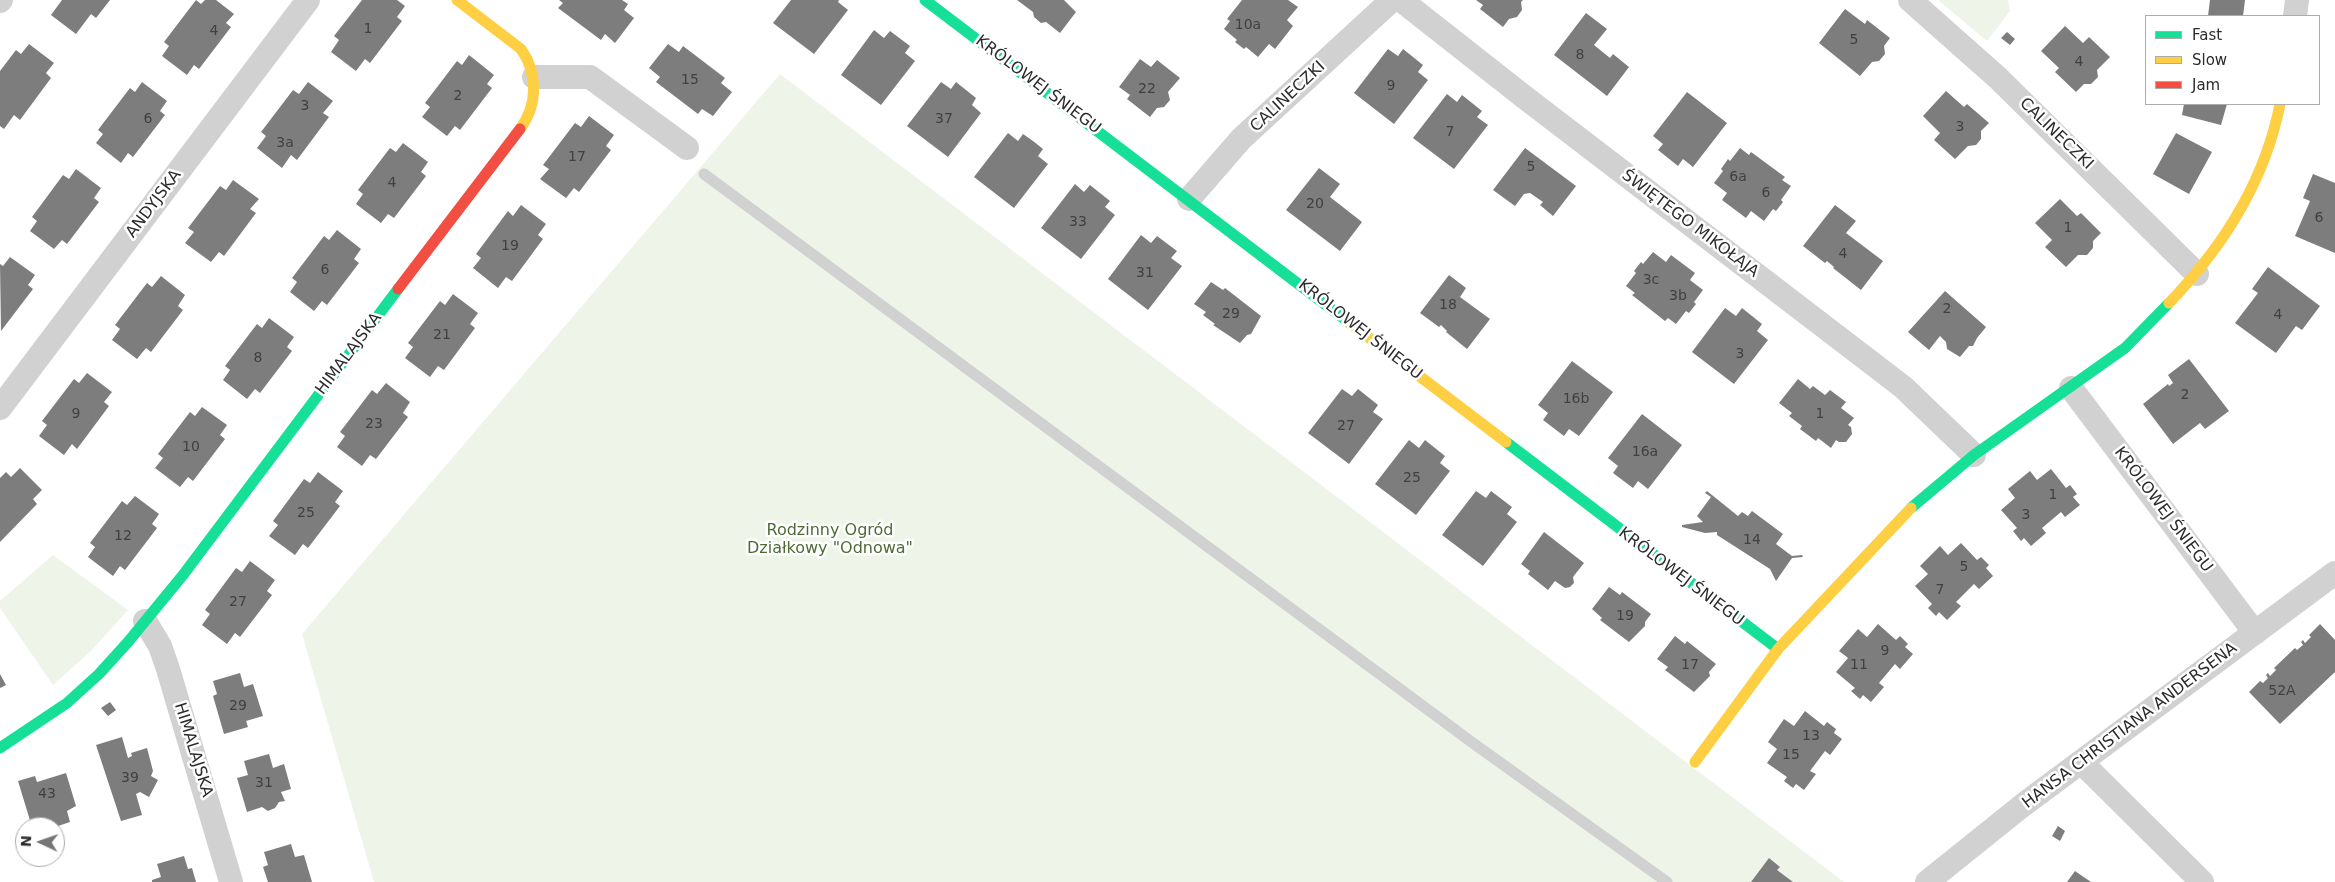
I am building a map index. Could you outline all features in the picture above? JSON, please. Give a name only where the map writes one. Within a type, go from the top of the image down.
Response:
[{"type":"street","name":"ANDYJSKA","points":[[0,408],[308,0]]},
{"type":"street","name":"HIMALAJSKA","points":[[0,748],[40,724],[69,702],[100,672],[145,622],[183,575],[522,124],[530,110],[534,78],[532,65],[521,49],[457,0]]},
{"type":"street","name":"CALINECZKI","points":[[1189,199],[1241,139],[1392,0]]},
{"type":"street","name":"ŚWIĘTEGO MIKOŁAJA","points":[[1401,0],[1523,96],[1903,387],[1974,455]]},
{"type":"street","name":"CALINECZKI","points":[[1910,0],[1954,36],[2012,91],[2197,274]]},
{"type":"street","points":[[2295,15],[2297,0]]},
{"type":"street","name":"KRÓLOWEJ ŚNIEGU","points":[[939,4],[1189,199],[1778,649]]},
{"type":"street","points":[[534,78],[590,77],[687,148]]},
{"type":"street","points":[[1695,762],[1778,649],[1904,515],[1974,455],[2072,388],[2125,348],[2197,274],[2240,213],[2259,172],[2276,124],[2280,105]]},
{"type":"street","name":"KRÓLOWEJ ŚNIEGU","points":[[2072,388],[2255,632]]},
{"type":"street","name":"HANSA CHRISTIANA ANDERSENA","points":[[1927,882],[2081,762],[2335,573]]},
{"type":"street","name":"HIMALAJSKA","points":[[145,622],[160,646],[174,687],[231,882]]},
{"type":"street","points":[[2081,762],[2202,882]]},
{"type":"lane","points":[[704,174],[1461,734],[1667,882]]},
{"type":"green space","points":[[1938,0],[2008,0],[2010,11],[1987,41]]},
{"type":"green space","name":"Rodzinny Ogród Działkowy \"Odnowa\"","points":[[780,74],[1844,882],[374,882],[302,634]]},
{"type":"green space","points":[[53,555],[128,610],[91,651],[53,685],[0,608],[0,601]]},
{"type":"building","points":[[62,0],[110,0],[96,18],[91,14],[76,34],[51,15]]},
{"type":"building","points":[[196,0],[201,4],[205,0],[216,0],[234,14],[226,23],[231,27],[199,69],[194,65],[187,75],[162,56],[169,46],[164,42]]},
{"type":"building","points":[[362,0],[397,0],[405,6],[397,17],[402,21],[370,63],[365,59],[356,71],[331,52],[339,40],[334,36]]},
{"type":"building","points":[[559,0],[622,0],[628,4],[624,10],[634,18],[615,43],[605,34],[601,40],[558,8],[563,3]]},
{"type":"building","points":[[791,0],[839,0],[838,2],[848,10],[814,54],[773,23]]},
{"type":"building","points":[[1017,0],[1064,0],[1076,12],[1060,33],[1046,22],[1041,23],[1034,17],[1033,12]]},
{"type":"building","points":[[1242,0],[1288,0],[1298,7],[1287,20],[1293,26],[1275,49],[1269,44],[1258,57],[1246,47],[1244,49],[1235,42],[1237,40],[1224,29],[1230,21],[1227,19]]},
{"type":"building","points":[[1476,0],[1523,0],[1521,2],[1522,10],[1517,17],[1509,19],[1503,27],[1480,9],[1483,5]]},
{"type":"building","points":[[2210,0],[2245,0],[2243,15],[2208,15]]},
{"type":"building","points":[[1845,9],[1865,24],[1867,20],[1890,38],[1884,46],[1885,54],[1879,61],[1872,62],[1860,76],[1819,43]]},
{"type":"building","points":[[1586,13],[1607,29],[1594,45],[1610,58],[1613,54],[1629,67],[1607,96],[1554,55]]},
{"type":"building","points":[[2065,26],[2083,43],[2089,37],[2110,57],[2097,70],[2098,77],[2091,84],[2084,84],[2076,92],[2055,72],[2059,68],[2041,51]]},
{"type":"building","points":[[874,30],[884,38],[890,31],[910,46],[905,53],[915,61],[881,105],[841,75]]},
{"type":"building","points":[[2007,32],[2015,39],[2010,45],[2001,38]]},
{"type":"building","points":[[29,44],[54,63],[46,73],[51,78],[20,120],[14,115],[4,129],[0,126],[0,71],[16,50],[21,54]]},
{"type":"building","points":[[668,44],[679,52],[683,46],[725,78],[721,83],[732,92],[713,116],[702,109],[698,114],[656,82],[660,77],[649,68]]},
{"type":"building","points":[[1388,49],[1398,56],[1403,49],[1423,65],[1418,72],[1428,80],[1394,124],[1354,93]]},
{"type":"building","points":[[469,55],[494,75],[487,84],[492,88],[460,130],[455,126],[447,136],[422,117],[430,107],[425,103],[457,61],[462,65]]},
{"type":"building","points":[[1140,59],[1151,67],[1157,60],[1180,78],[1168,92],[1170,100],[1164,107],[1157,108],[1150,117],[1127,99],[1130,95],[1119,87]]},
{"type":"building","points":[[142,82],[167,101],[160,111],[165,115],[133,157],[128,153],[121,163],[96,143],[103,134],[98,130],[130,88],[135,92]]},
{"type":"building","points":[[308,82],[333,101],[323,113],[329,117],[297,160],[291,155],[282,168],[257,148],[266,136],[261,132],[293,90],[299,94]]},
{"type":"building","points":[[941,82],[951,89],[956,82],[976,98],[972,105],[981,113],[948,157],[907,126]]},
{"type":"building","points":[[1946,91],[1964,107],[1967,104],[1989,123],[1981,131],[1981,139],[1976,145],[1968,146],[1955,159],[1934,140],[1940,133],[1923,116]]},
{"type":"building","points":[[1687,92],[1727,123],[1693,167],[1683,159],[1678,166],[1658,150],[1663,144],[1653,136]]},
{"type":"building","points":[[1447,94],[1457,102],[1462,95],[1482,111],[1477,117],[1488,125],[1454,169],[1413,138]]},
{"type":"building","points":[[2184,105],[2227,105],[2221,125],[2182,115]]},
{"type":"building","points":[[589,116],[614,135],[606,146],[611,150],[579,192],[574,188],[566,198],[540,179],[549,169],[543,165],[575,123],[581,127]]},
{"type":"building","points":[[1008,133],[1018,141],[1023,134],[1033,141],[1043,149],[1038,156],[1048,164],[1014,208],[974,177]]},
{"type":"building","points":[[2176,133],[2212,152],[2189,194],[2153,174]]},
{"type":"building","points":[[403,143],[428,162],[421,172],[426,176],[394,218],[388,214],[381,223],[356,204],[363,194],[358,190],[390,148],[396,152]]},
{"type":"building","points":[[1525,148],[1576,186],[1553,216],[1540,205],[1543,202],[1530,193],[1524,194],[1515,206],[1493,190]]},
{"type":"building","points":[[1740,148],[1749,155],[1751,152],[1785,177],[1782,180],[1791,186],[1781,200],[1783,202],[1776,211],[1773,209],[1764,221],[1751,211],[1746,218],[1722,200],[1727,193],[1714,183],[1723,171],[1721,169],[1728,159],[1730,161]]},
{"type":"building","points":[[1319,168],[1340,184],[1330,197],[1362,222],[1340,251],[1286,210]]},
{"type":"building","points":[[76,169],[101,188],[94,198],[99,202],[67,244],[62,240],[54,249],[30,231],[37,221],[32,217],[63,175],[69,179]]},
{"type":"building","points":[[2313,174],[2335,183],[2335,253],[2295,236],[2310,201],[2303,198]]},
{"type":"building","points":[[233,180],[259,199],[250,209],[256,213],[224,256],[219,252],[211,262],[185,243],[194,232],[188,228],[220,186],[226,190]]},
{"type":"building","points":[[1075,184],[1084,192],[1090,185],[1110,201],[1105,207],[1115,215],[1081,259],[1041,228]]},
{"type":"building","points":[[2060,199],[2077,216],[2081,213],[2101,233],[2093,241],[2093,248],[2087,255],[2078,255],[2066,267],[2045,247],[2052,240],[2035,223]]},
{"type":"building","points":[[521,205],[546,224],[538,235],[543,239],[512,281],[506,277],[498,288],[473,268],[481,258],[476,254],[508,211],[513,216]]},
{"type":"building","points":[[1835,205],[1856,221],[1846,233],[1883,261],[1861,290],[1827,261],[1825,263],[1803,246]]},
{"type":"building","points":[[337,230],[361,249],[354,259],[359,263],[327,305],[322,301],[314,311],[290,292],[297,282],[292,278],[324,236],[329,240]]},
{"type":"building","points":[[1141,235],[1151,243],[1157,236],[1177,251],[1171,258],[1182,266],[1148,310],[1108,279]]},
{"type":"building","points":[[1653,252],[1666,262],[1671,255],[1695,273],[1690,280],[1703,290],[1689,313],[1686,311],[1676,324],[1668,318],[1665,321],[1632,295],[1635,293],[1626,286],[1636,273],[1634,271],[1641,262],[1643,264]]},
{"type":"building","points":[[10,257],[35,275],[28,285],[33,289],[1,331],[0,264],[3,266]]},
{"type":"building","points":[[2268,267],[2320,306],[2302,330],[2296,326],[2276,353],[2235,323],[2258,293],[2252,289]]},
{"type":"building","points":[[1449,275],[1466,288],[1460,297],[1490,319],[1467,349],[1446,332],[1441,325],[1439,327],[1420,313]]},
{"type":"building","points":[[161,276],[185,295],[178,306],[183,310],[151,352],[146,348],[137,359],[112,340],[120,329],[115,325],[147,283],[152,287]]},
{"type":"building","points":[[1211,282],[1223,290],[1225,288],[1261,316],[1251,334],[1247,335],[1240,343],[1213,325],[1215,324],[1203,315],[1206,312],[1194,304]]},
{"type":"building","points":[[1945,291],[1986,327],[1973,346],[1969,346],[1960,357],[1947,349],[1946,342],[1940,336],[1929,350],[1908,332]]},
{"type":"building","points":[[453,294],[478,313],[470,324],[475,328],[444,370],[438,366],[430,377],[405,358],[413,347],[408,343],[440,301],[445,305]]},
{"type":"building","points":[[1725,308],[1736,316],[1742,308],[1762,324],[1757,331],[1768,340],[1734,384],[1692,352]]},
{"type":"building","points":[[269,318],[294,337],[287,347],[292,351],[260,393],[255,389],[247,399],[223,380],[230,370],[225,366],[257,324],[262,328]]},
{"type":"building","points":[[2189,359],[2229,411],[2205,429],[2200,423],[2173,444],[2143,404],[2168,384],[2169,386],[2173,383],[2168,375]]},
{"type":"building","points":[[1572,361],[1613,392],[1579,436],[1569,429],[1564,436],[1543,420],[1548,413],[1538,405]]},
{"type":"building","points":[[87,373],[112,392],[104,402],[109,406],[77,449],[72,444],[64,455],[39,436],[47,425],[42,421],[74,379],[79,383]]},
{"type":"building","points":[[1798,379],[1810,389],[1813,386],[1825,395],[1830,390],[1846,402],[1841,408],[1854,418],[1848,425],[1851,427],[1852,434],[1846,442],[1836,440],[1831,448],[1818,438],[1816,441],[1800,429],[1802,426],[1789,416],[1792,413],[1779,403]]},
{"type":"building","points":[[386,383],[410,402],[403,413],[408,417],[376,459],[370,455],[362,466],[337,447],[345,436],[340,432],[372,390],[377,394]]},
{"type":"building","points":[[1342,389],[1352,396],[1358,389],[1378,405],[1373,412],[1383,419],[1349,464],[1308,433]]},
{"type":"building","points":[[202,407],[227,425],[220,435],[225,439],[193,481],[188,477],[180,487],[155,468],[163,458],[158,454],[190,412],[195,416]]},
{"type":"building","points":[[1642,414],[1682,445],[1648,489],[1638,481],[1633,488],[1613,473],[1618,466],[1608,458]]},
{"type":"building","points":[[1409,440],[1419,448],[1425,440],[1445,456],[1440,463],[1450,471],[1416,515],[1375,484]]},
{"type":"building","points":[[20,468],[42,490],[33,499],[37,504],[0,542],[0,478],[6,472],[11,477]]},
{"type":"building","points":[[2051,469],[2066,488],[2070,485],[2077,494],[2073,497],[2080,505],[2065,517],[2061,512],[2042,528],[2046,533],[2031,546],[2024,538],[2021,541],[2013,531],[2017,528],[2001,510],[2015,498],[2008,489],[2030,471],[2037,480]]},
{"type":"building","points":[[318,472],[343,491],[335,502],[340,506],[308,548],[303,544],[295,555],[269,536],[278,525],[273,521],[304,479],[310,483]]},
{"type":"building","points":[[1476,491],[1486,498],[1491,491],[1512,507],[1507,514],[1517,522],[1483,566],[1442,535]]},
{"type":"building","points":[[1707,491],[1738,516],[1742,512],[1748,516],[1752,511],[1783,534],[1776,544],[1792,556],[1802,555],[1803,557],[1792,558],[1776,581],[1770,569],[1717,535],[1717,532],[1705,533],[1682,527],[1682,525],[1703,522],[1697,516],[1711,497],[1705,493]]},
{"type":"building","points":[[135,496],[159,514],[152,524],[157,528],[125,570],[120,566],[113,576],[88,557],[95,547],[90,543],[122,501],[127,505]]},
{"type":"building","points":[[1544,532],[1584,563],[1573,577],[1574,583],[1570,587],[1565,588],[1555,581],[1548,590],[1528,574],[1530,571],[1521,564]]},
{"type":"building","points":[[1961,543],[1977,560],[1981,557],[1989,565],[1986,568],[1993,576],[1979,589],[1974,584],[1956,602],[1961,606],[1947,620],[1939,612],[1936,616],[1928,608],[1932,604],[1915,586],[1928,574],[1920,566],[1940,546],[1948,555]]},
{"type":"building","points":[[250,561],[275,580],[267,591],[272,595],[240,637],[235,633],[227,644],[202,625],[210,614],[205,610],[236,568],[242,572]]},
{"type":"building","points":[[1609,587],[1620,595],[1622,592],[1651,614],[1645,622],[1645,626],[1629,642],[1600,620],[1602,618],[1592,609]]},
{"type":"building","points":[[1878,624],[1896,640],[1900,636],[1908,644],[1905,647],[1913,654],[1900,669],[1895,664],[1879,683],[1884,687],[1871,702],[1863,695],[1860,699],[1851,691],[1855,688],[1836,672],[1848,658],[1839,651],[1858,629],[1867,637]]},
{"type":"building","points":[[2320,624],[2335,640],[2335,672],[2280,724],[2249,692],[2260,681],[2263,683],[2268,678],[2266,675],[2268,673],[2270,676],[2276,670],[2274,668],[2295,648],[2297,650],[2303,645],[2301,642],[2303,640],[2305,643],[2311,637],[2309,635]]},
{"type":"building","points":[[1675,636],[1685,644],[1687,641],[1716,664],[1709,672],[1710,676],[1694,692],[1665,670],[1668,667],[1657,659]]},
{"type":"building","points":[[240,673],[244,687],[253,684],[263,716],[246,721],[248,727],[224,734],[213,696],[217,694],[213,681]]},
{"type":"building","points":[[0,674],[6,685],[0,688]]},
{"type":"building","points":[[110,702],[116,710],[108,716],[101,708]]},
{"type":"building","points":[[1805,711],[1824,726],[1827,722],[1836,729],[1834,733],[1842,739],[1830,755],[1825,751],[1810,771],[1816,774],[1804,790],[1796,784],[1793,788],[1784,781],[1787,777],[1767,763],[1777,749],[1768,742],[1784,719],[1794,726]]},
{"type":"building","points":[[122,737],[128,758],[132,756],[131,753],[147,748],[153,771],[151,776],[158,780],[149,797],[140,792],[136,794],[142,815],[121,821],[96,745]]},
{"type":"building","points":[[269,754],[273,768],[284,764],[291,789],[281,792],[285,801],[279,802],[275,808],[268,811],[262,807],[247,812],[237,778],[248,775],[244,761]]},
{"type":"building","points":[[66,773],[76,806],[67,811],[70,822],[65,824],[65,817],[29,817],[18,781],[35,776],[37,782]]},
{"type":"building","points":[[2058,826],[2065,831],[2060,841],[2052,836]]},
{"type":"building","points":[[291,844],[295,857],[304,855],[312,882],[268,882],[263,867],[268,865],[264,852]]},
{"type":"building","points":[[184,856],[188,869],[192,868],[196,882],[152,882],[152,880],[161,877],[157,864]]},
{"type":"building","points":[[1769,858],[1780,867],[1777,870],[1793,882],[1751,882]]},
{"type":"building","points":[[2075,871],[2091,882],[2067,882]]},
{"type":"traffic: fast","points":[[925,0],[1351,324]]},
{"type":"traffic: fast","points":[[0,748],[67,703],[99,674],[128,642],[183,575],[398,289]]},
{"type":"traffic: fast","points":[[1911,508],[1974,455],[2125,348],[2169,303]]},
{"type":"traffic: fast","points":[[1506,442],[1778,649]]},
{"type":"traffic: slow","points":[[457,0],[521,49],[527,58],[531,68],[534,89],[530,110],[520,129]]},
{"type":"traffic: slow","points":[[2169,303],[2189,282],[2224,236],[2253,186],[2264,160],[2280,105]]},
{"type":"traffic: slow","points":[[1351,324],[1506,442]]},
{"type":"traffic: slow","points":[[1695,762],[1778,649],[1911,508]]},
{"type":"traffic: jam","points":[[398,289],[520,129]]}]
